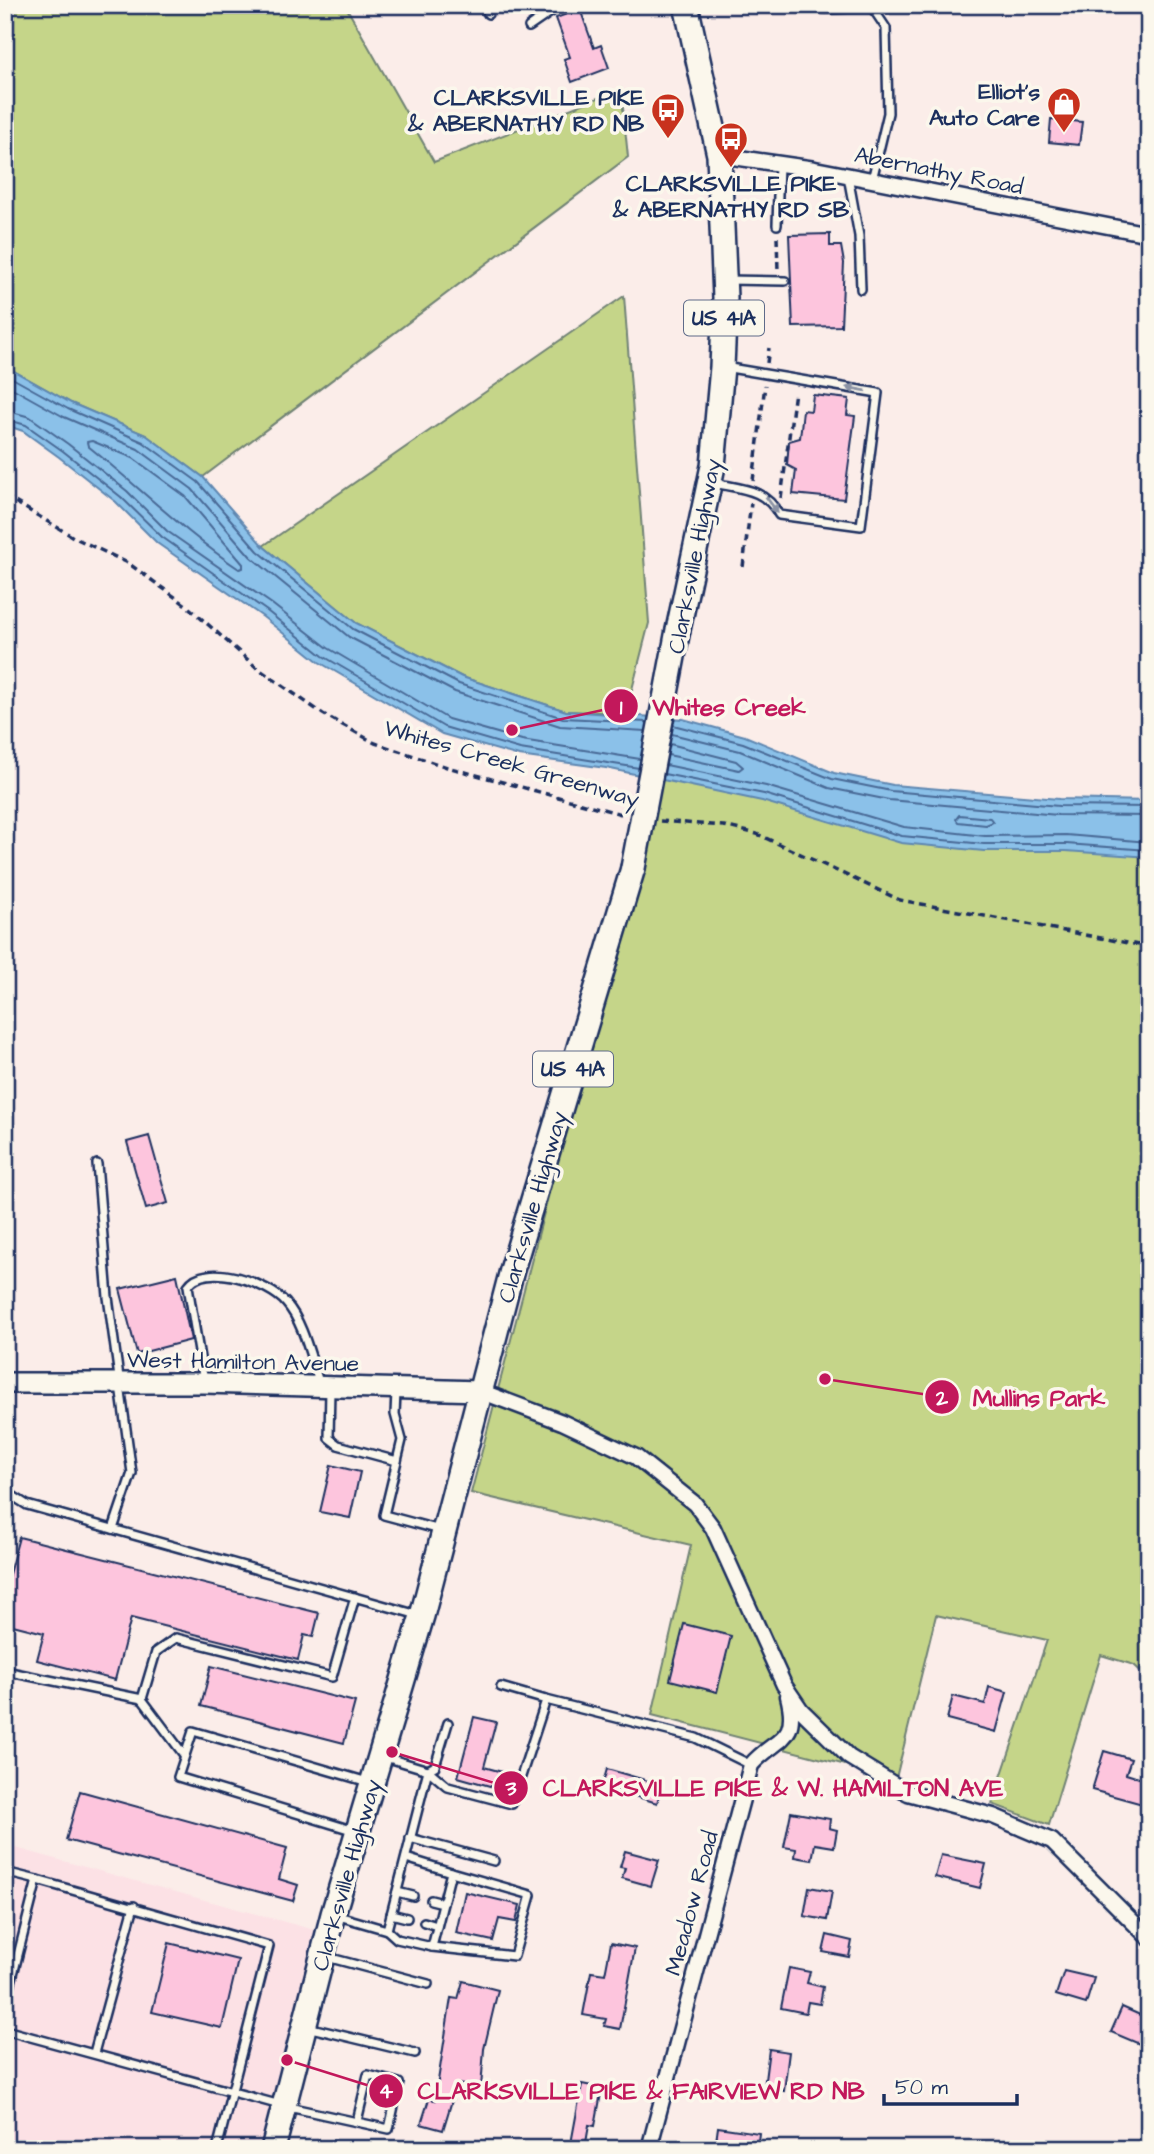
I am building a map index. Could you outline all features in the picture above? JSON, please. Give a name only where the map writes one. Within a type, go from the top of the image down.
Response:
[{"type":"main road","name":"Clarksville Highway","points":[[273,2149],[333,1914],[422,1616],[512,1270],[633,868],[678,630],[710,482],[722,366],[725,280],[719,155],[686,5]]},
{"type":"street","name":"Abernathy Road","points":[[719,155],[848,175],[1149,234]]},
{"type":"street","name":"West Hamilton Avenue","points":[[5,1383],[204,1383],[481,1391]]},
{"type":"street","points":[[481,1391],[562,1422],[635,1458],[695,1504],[713,1528],[785,1685],[801,1710],[849,1757],[908,1793],[993,1816],[1052,1841],[1149,1938]]},
{"type":"street","points":[[751,1765],[761,1754],[783,1741],[789,1732],[792,1716],[785,1685]]},
{"type":"street","name":"Meadow Road","points":[[649,2149],[751,1765]]},
{"type":"lane","points":[[529,27],[561,5]]},
{"type":"lane","points":[[810,5],[825,9],[872,7],[886,28],[888,113],[872,180]]},
{"type":"lane","points":[[777,225],[779,164]]},
{"type":"lane","points":[[848,175],[859,236],[860,289]]},
{"type":"lane","points":[[725,280],[781,281]]},
{"type":"lane","points":[[710,482],[766,496],[779,515],[861,526],[878,393],[722,366]]},
{"type":"lane","points":[[97,1164],[119,1383],[132,1473],[113,1529]]},
{"type":"lane","points":[[204,1383],[188,1286],[194,1278],[208,1273],[233,1276],[271,1292],[286,1303],[325,1386],[329,1438],[338,1445],[397,1461]]},
{"type":"lane","points":[[396,1388],[396,1413],[402,1440],[384,1515],[444,1532]]},
{"type":"lane","points":[[5,1492],[27,1505],[422,1616]]},
{"type":"lane","points":[[142,1699],[156,1652],[176,1638],[332,1677],[355,1597]]},
{"type":"lane","points":[[5,1671],[142,1699],[184,1755]]},
{"type":"lane","points":[[501,1687],[696,1738],[751,1765]]},
{"type":"lane","points":[[381,1756],[428,1770],[448,1787],[512,1804],[546,1700]]},
{"type":"lane","points":[[387,1930],[428,1770],[435,1766],[448,1723]]},
{"type":"lane","points":[[357,1832],[178,1777],[184,1755],[193,1731],[372,1783]]},
{"type":"lane","points":[[411,1838],[495,1861]]},
{"type":"lane","points":[[333,1914],[387,1930],[397,1939],[432,1947],[514,1956],[531,1895],[406,1858]]},
{"type":"lane","points":[[5,1872],[269,1946],[230,2089],[229,2109],[217,2149]]},
{"type":"lane","points":[[432,1947],[451,1872]]},
{"type":"lane","points":[[5,2006],[37,1880]]},
{"type":"lane","points":[[397,1892],[414,1896]]},
{"type":"lane","points":[[430,1900],[443,1903]]},
{"type":"lane","points":[[94,2053],[134,1906]]},
{"type":"lane","points":[[391,1914],[407,1918]]},
{"type":"lane","points":[[424,1922],[437,1926]]},
{"type":"lane","points":[[323,1956],[428,1984]]},
{"type":"lane","points":[[304,2026],[415,2053]]},
{"type":"lane","points":[[5,2030],[230,2089],[284,2106],[357,2122],[390,2129],[399,2083],[368,2075],[357,2122]]},
{"type":"path","points":[[777,225],[781,281]]},
{"type":"path","points":[[743,567],[769,348]]},
{"type":"path","points":[[779,515],[796,379]]},
{"type":"path","name":"Whites Creek Greenway","points":[[5,496],[75,538],[128,563],[186,605],[256,667],[323,714],[375,743],[447,767],[631,816]]},
{"type":"path","name":"Whites Creek Greenway","points":[[650,821],[724,826],[757,834],[900,900],[1149,947]]},
{"type":"shaded area","points":[[5,1845],[329,1934],[273,2149],[5,2149]]},
{"type":"green space","points":[[5,5],[345,5],[434,162],[621,89],[628,157],[203,477],[146,435],[71,403],[5,366]]},
{"type":"green space","points":[[624,296],[649,623],[626,713],[566,711],[462,677],[356,623],[263,546]]},
{"type":"green space","points":[[660,767],[1149,842],[1149,1679],[1134,1665],[1101,1655],[1049,1825],[992,1804],[1047,1640],[936,1615],[896,1778],[652,1715],[691,1545],[471,1493]]},
{"type":"water","points":[[5,366],[71,403],[146,435],[203,477],[263,546],[356,623],[462,677],[566,711],[683,719],[745,736],[834,773],[893,785],[1059,799],[1149,801],[1149,857],[1066,851],[984,851],[901,843],[762,801],[606,768],[519,756],[442,734],[319,662],[263,617],[157,543],[116,502],[59,457],[23,431],[5,425]]},
{"type":"building","points":[[580,9],[594,48],[601,45],[609,68],[572,82],[564,59],[570,57],[556,18]]},
{"type":"building","points":[[1051,119],[1082,122],[1079,145],[1049,142]]},
{"type":"building","points":[[830,234],[830,246],[841,246],[844,263],[841,326],[793,327],[789,235]]},
{"type":"building","points":[[813,395],[849,399],[847,415],[855,416],[844,499],[793,494],[796,470],[787,465],[789,441],[800,438],[803,410],[811,411]]},
{"type":"building","points":[[149,1136],[168,1203],[146,1209],[127,1142]]},
{"type":"building","points":[[177,1275],[191,1340],[137,1354],[120,1289]]},
{"type":"building","points":[[331,1465],[360,1472],[350,1518],[320,1512]]},
{"type":"building","points":[[19,1537],[319,1613],[313,1637],[304,1635],[298,1660],[131,1618],[115,1680],[37,1660],[44,1633],[5,1623],[5,1589]]},
{"type":"building","points":[[684,1624],[731,1636],[717,1692],[670,1680]]},
{"type":"building","points":[[211,1666],[355,1702],[344,1743],[201,1706]]},
{"type":"building","points":[[989,1687],[1007,1692],[996,1732],[947,1719],[953,1696],[985,1704]]},
{"type":"building","points":[[474,1717],[496,1722],[484,1767],[502,1772],[497,1788],[458,1777]]},
{"type":"building","points":[[1104,1751],[1131,1759],[1126,1774],[1149,1781],[1146,1805],[1092,1790]]},
{"type":"building","points":[[607,1769],[662,1785],[657,1803],[602,1786]]},
{"type":"building","points":[[80,1791],[287,1848],[279,1879],[298,1885],[293,1901],[66,1840]]},
{"type":"building","points":[[791,1812],[830,1819],[829,1828],[837,1830],[834,1847],[815,1844],[812,1860],[795,1857],[796,1849],[784,1847]]},
{"type":"building","points":[[625,1851],[659,1860],[651,1886],[622,1878],[625,1868],[620,1867]]},
{"type":"building","points":[[941,1855],[986,1864],[980,1888],[935,1877]]},
{"type":"building","points":[[809,1887],[832,1891],[827,1920],[804,1916]]},
{"type":"building","points":[[465,1892],[520,1905],[516,1922],[499,1919],[493,1941],[456,1933]]},
{"type":"building","points":[[827,1935],[852,1941],[849,1957],[823,1952]]},
{"type":"building","points":[[169,1943],[238,1960],[222,2028],[152,2012]]},
{"type":"building","points":[[611,1943],[635,1948],[620,2029],[604,2026],[606,2019],[583,2015],[591,1972],[605,1974]]},
{"type":"building","points":[[789,1968],[810,1972],[807,1983],[823,1987],[820,2004],[808,2002],[806,2013],[781,2008]]},
{"type":"building","points":[[1064,1971],[1094,1978],[1086,2004],[1056,1995]]},
{"type":"building","points":[[463,1981],[498,1990],[484,2049],[481,2088],[457,2084],[443,2130],[421,2124],[429,2099],[435,2100],[451,1998],[458,1999]]},
{"type":"building","points":[[1122,2007],[1149,2019],[1149,2048],[1111,2032]]},
{"type":"building","points":[[769,2049],[789,2052],[784,2091],[764,2088]]},
{"type":"building","points":[[582,2084],[602,2088],[595,2126],[589,2125],[585,2149],[570,2149]]},
{"type":"building","points":[[718,2127],[759,2133],[757,2149],[715,2149]]},
{"type":"place","name":"Elliot's Auto Care","points":[[1064,134]]},
{"type":"place","name":"CLARKSVILLE PIKE & ABERNATHY RD NB","points":[[668,140]]},
{"type":"place","name":"CLARKSVILLE PIKE & ABERNATHY RD SB","points":[[731,169]]},
{"type":"place","name":"Whites Creek","points":[[512,730]]},
{"type":"place","name":"Mullins Park","points":[[825,1379]]},
{"type":"place","name":"CLARKSVILLE PIKE & W. HAMILTON AVE","points":[[392,1752]]},
{"type":"place","name":"CLARKSVILLE PIKE & FAIRVIEW RD NB","points":[[287,2060]]}]
